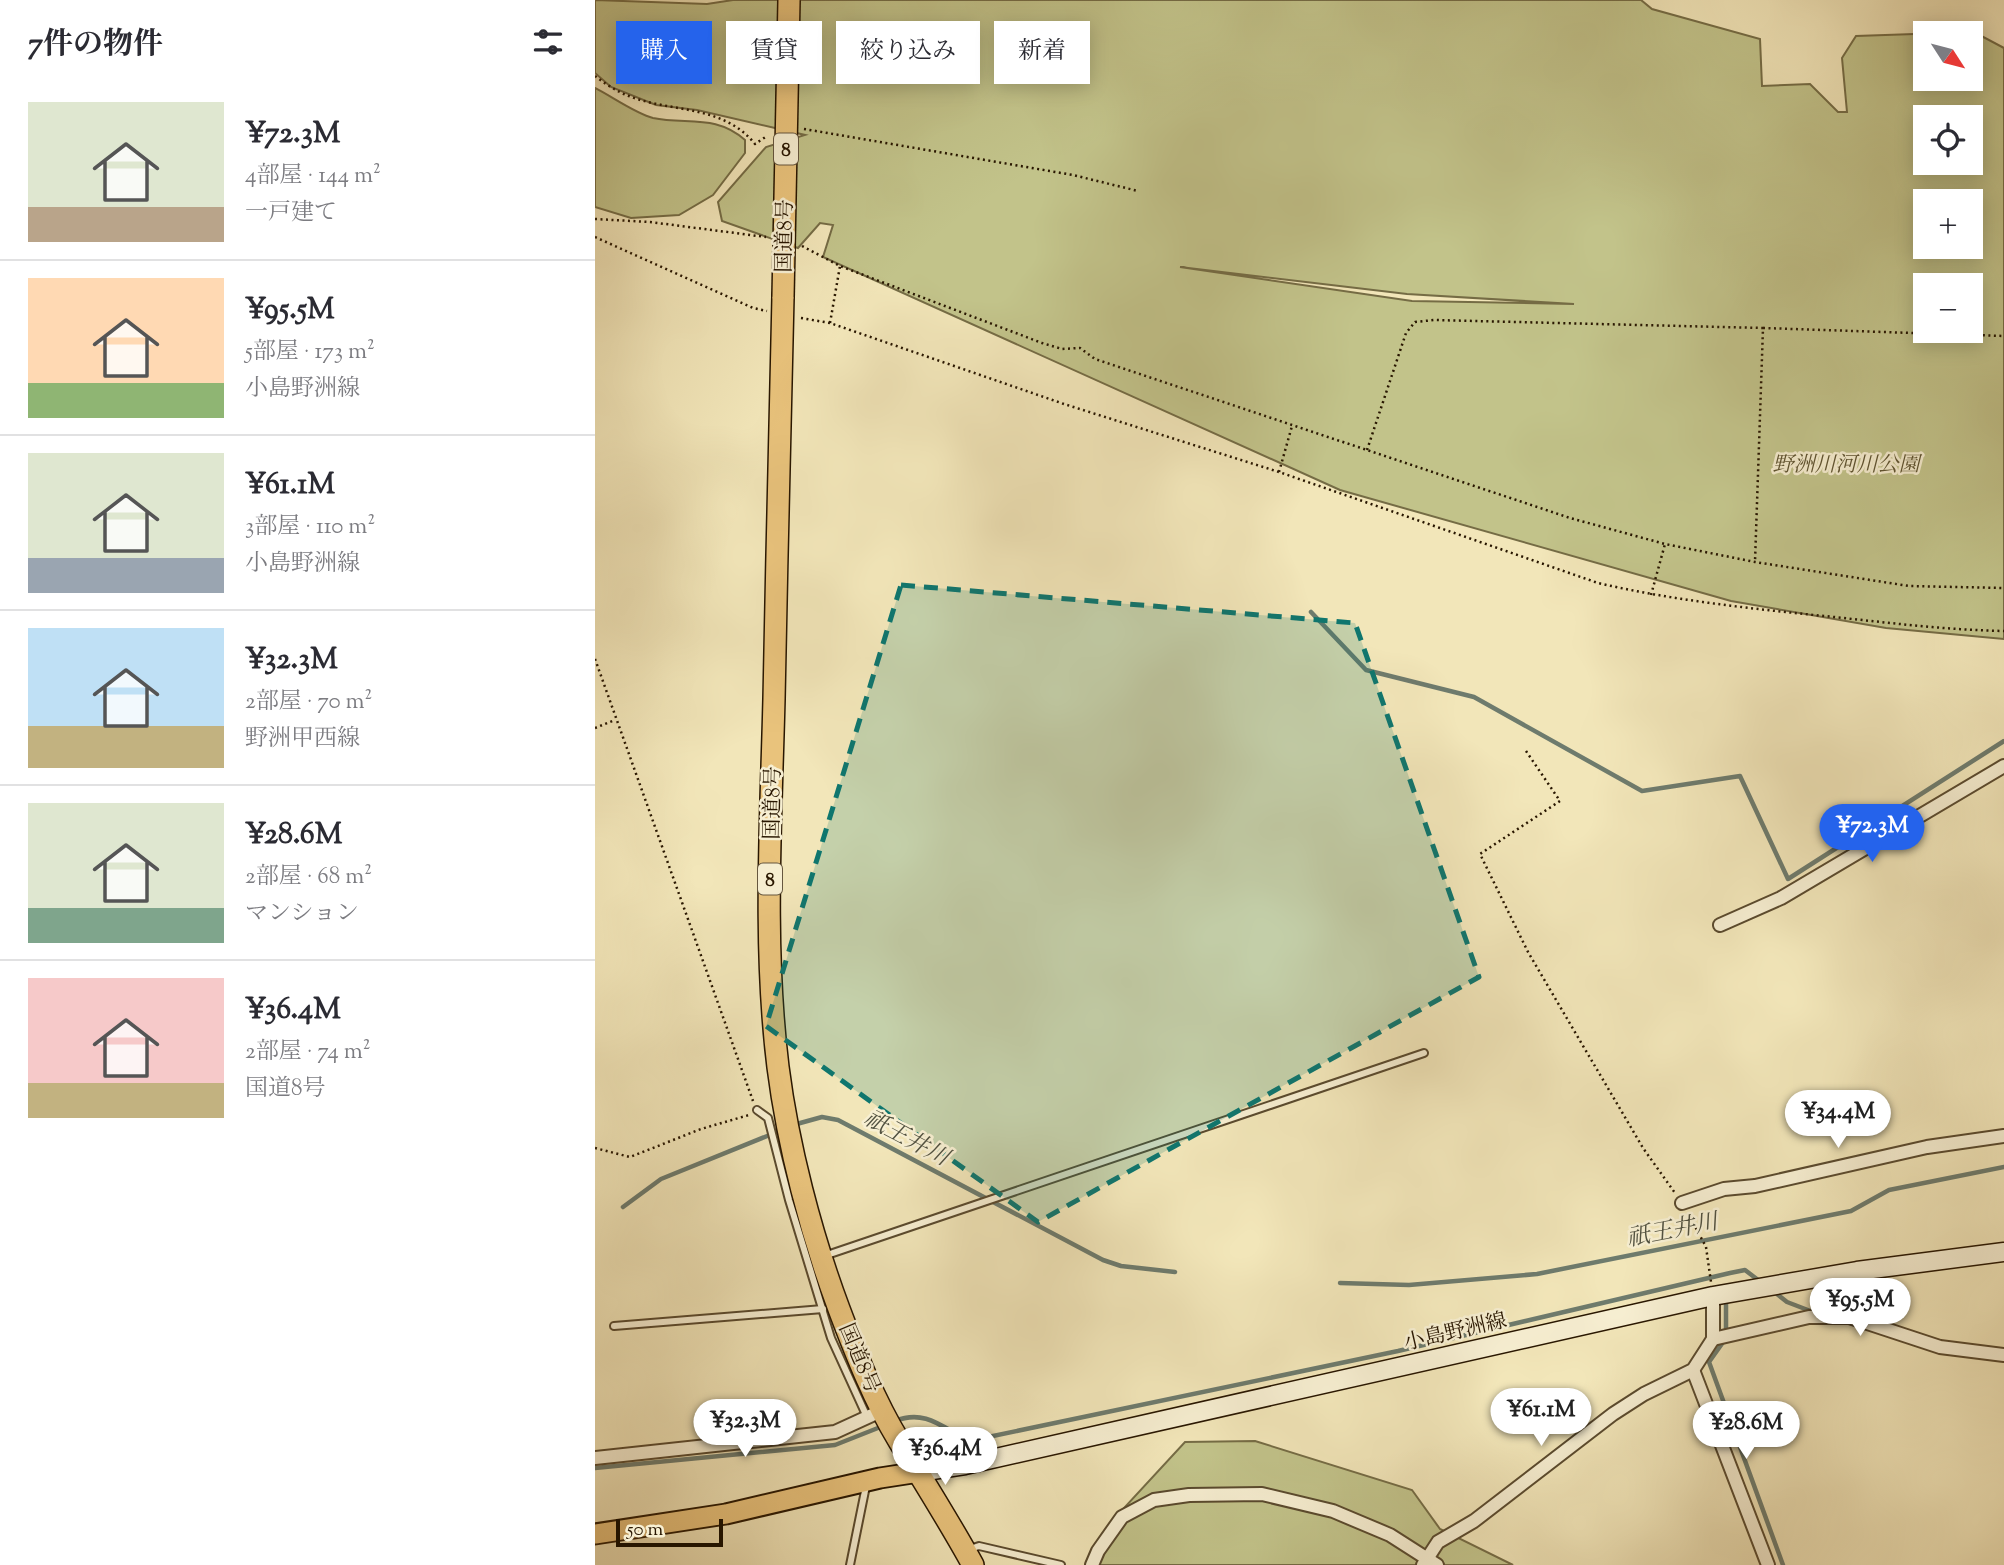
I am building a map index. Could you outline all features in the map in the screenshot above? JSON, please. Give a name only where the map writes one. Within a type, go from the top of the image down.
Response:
[{"type":"highway","name":"国道8号","points":[[789,0],[771,846],[772,987],[778,1065],[786,1118],[822,1257],[830,1308],[875,1414],[919,1472],[969,1558]]},
{"type":"main road","name":"小島野洲線","points":[[919,1472],[978,1462],[1713,1296],[1857,1271],[2004,1252]]},
{"type":"main road","points":[[595,1534],[726,1514],[867,1481],[919,1472]]},
{"type":"street","points":[[1720,925],[1780,898],[2004,766]]},
{"type":"street","points":[[1682,1203],[1724,1189],[1755,1186],[1927,1147],[2004,1136]]},
{"type":"street","points":[[1092,1565],[1098,1551],[1122,1517],[1154,1500],[1189,1495],[1262,1494],[1333,1511],[1390,1535],[1429,1563],[1438,1542],[1474,1521],[1613,1414],[1644,1394],[1693,1370],[1713,1339],[1713,1296]]},
{"type":"street","points":[[1713,1339],[1809,1317],[1849,1317],[1940,1347],[2004,1354]]},
{"type":"street","points":[[1693,1370],[1768,1565]]},
{"type":"street","points":[[595,1458],[835,1432],[875,1414]]},
{"type":"lane","points":[[822,1257],[1424,1053]]},
{"type":"lane","points":[[614,1326],[830,1308],[789,1200],[768,1118],[757,1110]]},
{"type":"lane","points":[[850,1565],[867,1481]]},
{"type":"lane","points":[[969,1558],[979,1546],[1061,1565]]},
{"type":"path","points":[[595,76],[611,89],[637,99],[702,113],[734,124],[755,144],[774,133]]},
{"type":"path","points":[[797,130],[808,128],[1073,174],[1138,191]]},
{"type":"path","points":[[595,219],[650,222],[777,238]]},
{"type":"path","points":[[595,237],[753,308],[782,306],[1064,404],[1279,472],[1598,583],[1651,595],[1753,609],[1965,630],[2004,631]]},
{"type":"path","points":[[800,245],[839,266],[1042,343],[1062,349],[1080,348],[1095,359],[1570,519],[1665,544],[1755,562],[1909,586],[2004,588]]},
{"type":"path","points":[[830,323],[839,266]]},
{"type":"path","points":[[1366,451],[1406,333],[1415,322],[1434,320],[2004,336]]},
{"type":"path","points":[[1755,562],[1763,328]]},
{"type":"path","points":[[1279,472],[1292,426]]},
{"type":"path","points":[[1651,595],[1665,544]]},
{"type":"path","points":[[595,659],[757,1110],[753,1114],[701,1129],[630,1157],[595,1148]]},
{"type":"path","points":[[595,728],[616,720]]},
{"type":"path","points":[[1526,751],[1560,801],[1481,854],[1528,952],[1643,1148],[1682,1203],[1706,1247],[1713,1296]]},
{"type":"highlighted area","points":[[901,585],[1355,623],[1479,977],[1038,1222],[766,1026]]},
{"type":"green space","name":"野洲川河川公園","points":[[595,0],[707,4],[733,0],[1641,0],[1652,9],[1760,39],[1762,86],[1810,84],[1838,112],[1847,112],[1842,58],[1856,36],[1913,34],[1913,91],[1983,91],[1983,37],[2004,48],[2004,639],[1886,628],[1731,601],[1340,490],[823,257],[833,225],[820,223],[798,248],[722,221],[718,202],[766,147],[805,135],[697,110],[656,105],[611,87],[595,73]],"holes":[[[1180,267],[1407,294],[1574,304],[1412,301]]]},
{"type":"green space","points":[[595,88],[646,116],[712,123],[723,127],[745,140],[745,153],[713,195],[679,215],[631,218],[595,207]]},
{"type":"green space","points":[[1255,1441],[1412,1490],[1440,1529],[1513,1565],[1093,1565],[1124,1508],[1185,1442]]},
{"type":"waterway","points":[[1311,612],[1366,670],[1474,697],[1642,791],[1740,776],[1788,879],[2004,741]]},
{"type":"waterway","name":"祇王井川","points":[[793,1125],[822,1117],[838,1120],[1103,1260],[1121,1266],[1175,1272]]},
{"type":"waterway","name":"祇王井川","points":[[623,1207],[661,1179],[782,1130]]},
{"type":"waterway","name":"祇王井川","points":[[1340,1283],[1409,1285],[1537,1274],[1851,1211],[1889,1190],[2004,1167]]},
{"type":"waterway","points":[[895,1421],[924,1418],[969,1441],[1398,1351],[1745,1270],[1762,1283]]},
{"type":"waterway","points":[[1772,1290],[1787,1302],[1813,1312]]},
{"type":"waterway","points":[[1726,1300],[1726,1338],[1709,1362],[1783,1565]]},
{"type":"waterway","points":[[1846,1311],[1864,1316]]},
{"type":"waterway","points":[[595,1468],[835,1445],[883,1426]]}]
